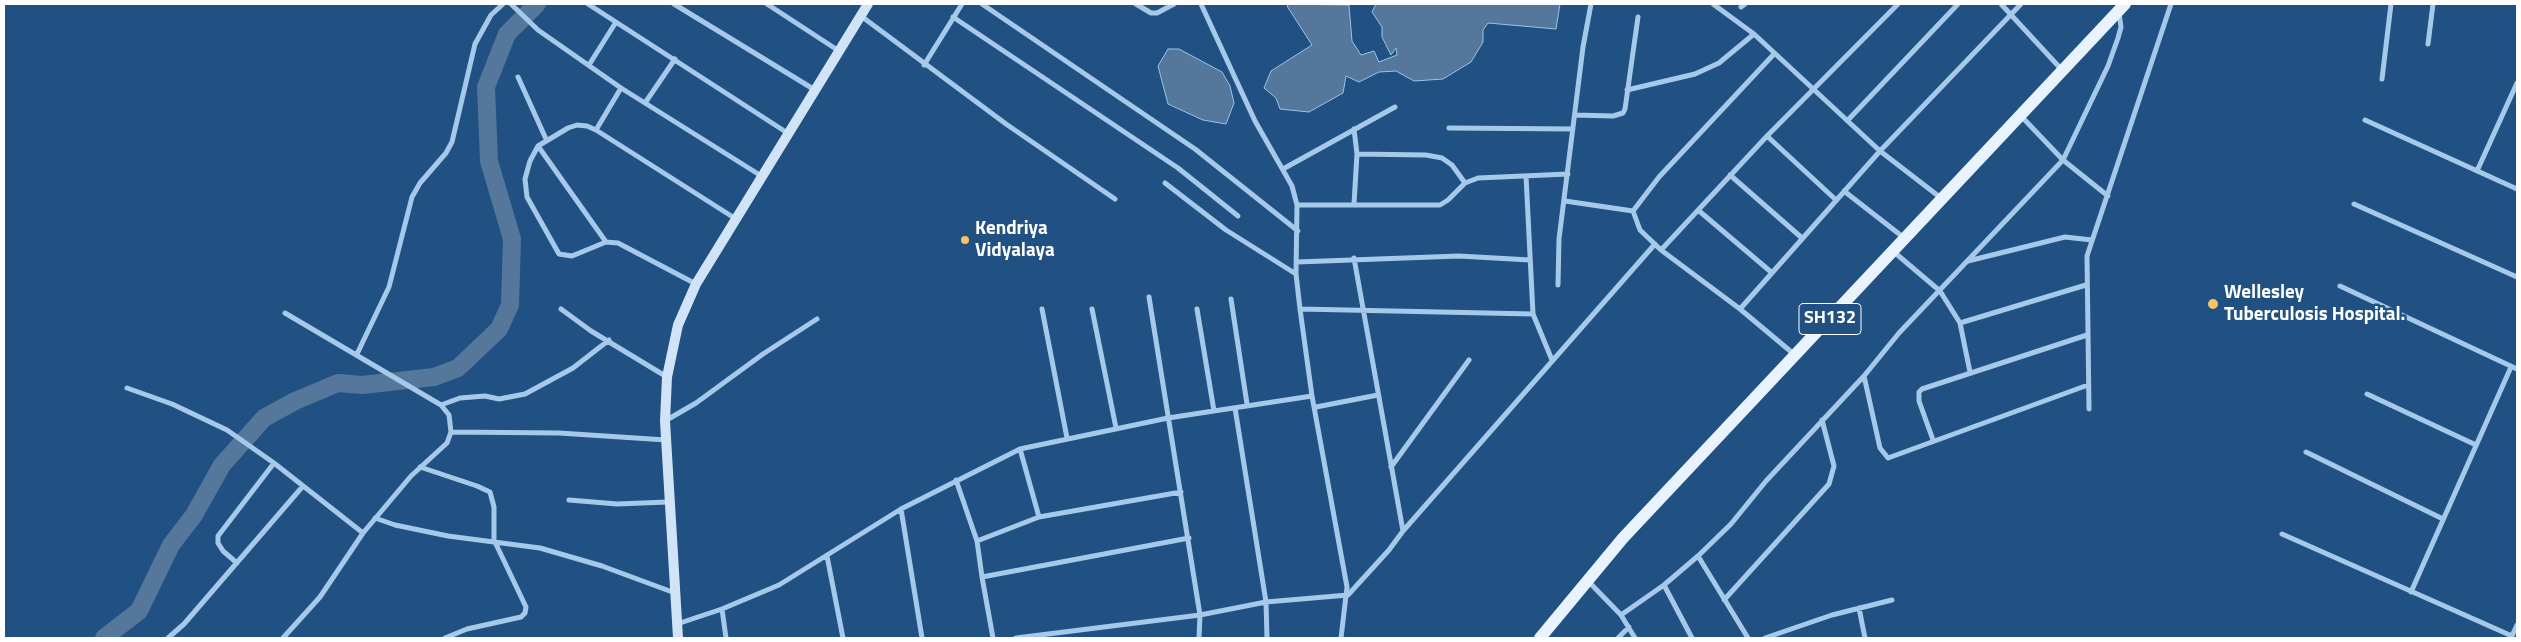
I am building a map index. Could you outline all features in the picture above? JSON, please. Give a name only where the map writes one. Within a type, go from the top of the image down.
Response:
[{"type":"main road","name":"SH132","points":[[1540,638],[1623,538],[1943,200],[2122,7]]},
{"type":"street","points":[[357,354],[389,287],[412,197],[420,184],[446,153],[452,142],[475,44],[491,16],[503,4]]},
{"type":"street","points":[[588,4],[789,135]]},
{"type":"street","points":[[674,4],[815,91]]},
{"type":"street","points":[[767,4],[840,51]]},
{"type":"street","points":[[924,65],[962,4]]},
{"type":"street","points":[[982,4],[1195,149],[1298,232]]},
{"type":"street","points":[[1136,4],[1152,13],[1157,13],[1174,4]]},
{"type":"street","points":[[1201,4],[1255,121],[1292,186],[1297,206],[1296,274],[1300,309],[1312,396],[1316,407],[1348,595],[1341,638]]},
{"type":"street","points":[[1558,285],[1560,239],[1583,47],[1591,4]]},
{"type":"street","points":[[1713,4],[1754,34],[1880,151],[1943,200]]},
{"type":"street","points":[[1661,250],[1767,136],[1814,91],[1898,4]]},
{"type":"street","points":[[1848,120],[1958,4]]},
{"type":"street","points":[[2001,4],[2063,70]]},
{"type":"street","points":[[1740,309],[1880,151],[2013,15],[2021,4]]},
{"type":"street","points":[[2089,409],[2087,256],[2171,4]]},
{"type":"street","points":[[2382,80],[2391,4]]},
{"type":"street","points":[[2428,44],[2432,4]]},
{"type":"street","points":[[678,638],[668,502],[665,421],[667,377],[678,326],[696,284],[764,177],[866,5]]},
{"type":"street","points":[[513,6],[538,30],[621,88],[764,177]]},
{"type":"street","points":[[1621,615],[1664,585],[1731,524],[1766,481],[1864,376],[1899,334],[2063,160],[2108,66],[2121,27],[2122,7]]},
{"type":"street","points":[[860,16],[924,65],[1115,199]]},
{"type":"street","points":[[1575,115],[1618,116],[1625,109],[1638,16]]},
{"type":"street","points":[[953,17],[1178,168],[1238,216]]},
{"type":"street","points":[[589,65],[616,22]]},
{"type":"street","points":[[1627,90],[1695,74],[1719,63],[1754,34]]},
{"type":"street","points":[[1633,211],[1659,176],[1774,54]]},
{"type":"street","points":[[645,103],[675,60]]},
{"type":"street","points":[[518,77],[546,139]]},
{"type":"street","points":[[2477,171],[2517,86]]},
{"type":"street","points":[[596,130],[621,88]]},
{"type":"street","points":[[1283,169],[1395,107]]},
{"type":"street","points":[[2021,116],[2063,160],[2108,196]]},
{"type":"street","points":[[2365,120],[2517,189]]},
{"type":"street","points":[[696,284],[626,246],[606,242],[572,256],[559,254],[555,250],[527,197],[525,179],[530,161],[538,146],[546,139],[578,124],[596,130],[737,219]]},
{"type":"street","points":[[1449,128],[1574,129]]},
{"type":"street","points":[[1354,129],[1357,154],[1354,204]]},
{"type":"street","points":[[1767,136],[1836,200]]},
{"type":"street","points":[[538,146],[606,242]]},
{"type":"street","points":[[1357,154],[1426,154],[1442,158],[1452,165],[1466,183]]},
{"type":"street","points":[[1297,206],[1354,204],[1440,205],[1466,183],[1478,178],[1568,174]]},
{"type":"street","points":[[1730,175],[1802,238]]},
{"type":"street","points":[[1526,176],[1533,314],[1552,360]]},
{"type":"street","points":[[1165,183],[1226,230],[1296,274]]},
{"type":"street","points":[[1844,191],[1906,239]]},
{"type":"street","points":[[1565,202],[1633,211]]},
{"type":"street","points":[[2354,204],[2517,277]]},
{"type":"street","points":[[1698,210],[1771,272]]},
{"type":"street","points":[[1633,211],[1640,230],[1661,250],[1740,309],[1796,356]]},
{"type":"street","points":[[1968,261],[2066,237],[2092,240]]},
{"type":"street","points":[[1016,638],[1200,615],[1266,602],[1348,595],[1655,244]]},
{"type":"street","points":[[1894,252],[1940,291],[1960,323],[1970,372]]},
{"type":"street","points":[[1297,262],[1354,258],[1459,256],[1530,260]]},
{"type":"street","points":[[1354,258],[1403,531]]},
{"type":"street","points":[[1960,323],[2086,286]]},
{"type":"street","points":[[2340,286],[2517,370]]},
{"type":"street","points":[[1150,297],[1200,615],[1199,638]]},
{"type":"street","points":[[1231,299],[1247,404]]},
{"type":"street","points":[[561,309],[667,377]]},
{"type":"street","points":[[1042,309],[1067,438]]},
{"type":"street","points":[[1092,309],[1116,428]]},
{"type":"street","points":[[1197,309],[1214,411]]},
{"type":"street","points":[[1300,309],[1533,314]]},
{"type":"street","points":[[283,638],[320,597],[375,518],[420,467],[447,443],[451,432],[449,415],[441,405],[422,392],[285,313]]},
{"type":"street","points":[[665,421],[696,404],[763,354],[817,319]]},
{"type":"street","points":[[1933,440],[1920,401],[1919,392],[1970,372],[2087,334]]},
{"type":"street","points":[[441,405],[460,398],[484,396],[499,399],[525,394],[573,368],[609,340]]},
{"type":"street","points":[[1391,467],[1469,360]]},
{"type":"street","points":[[2411,592],[2511,366]]},
{"type":"street","points":[[1864,376],[1883,454],[1888,458],[2088,385]]},
{"type":"street","points":[[127,388],[172,404],[227,430],[274,463],[363,533]]},
{"type":"street","points":[[1316,407],[1378,394]]},
{"type":"street","points":[[2367,394],[2476,445]]},
{"type":"street","points":[[677,624],[722,609],[779,585],[901,509],[1020,449],[1168,418],[1235,408],[1247,404],[1312,396]]},
{"type":"street","points":[[1235,408],[1266,602],[1267,638]]},
{"type":"street","points":[[1724,600],[1829,484],[1834,466],[1822,420]]},
{"type":"street","points":[[451,432],[560,433],[666,440]]},
{"type":"street","points":[[1020,449],[1038,517]]},
{"type":"street","points":[[2306,452],[2443,519]]},
{"type":"street","points":[[237,563],[218,544],[218,536],[274,463]]},
{"type":"street","points":[[420,467],[490,492],[494,507],[494,540],[525,602],[525,613],[521,617],[490,622],[447,638]]},
{"type":"street","points":[[956,480],[977,541],[993,638]]},
{"type":"street","points":[[168,638],[184,624],[304,486]]},
{"type":"street","points":[[977,541],[1038,517],[1181,492]]},
{"type":"street","points":[[569,500],[617,504],[668,502]]},
{"type":"street","points":[[901,509],[922,638]]},
{"type":"street","points":[[375,518],[395,525],[448,536],[494,540],[540,548],[602,566],[675,593]]},
{"type":"street","points":[[2282,534],[2512,637],[2517,625]]},
{"type":"street","points":[[982,578],[1188,538]]},
{"type":"street","points":[[827,556],[843,638]]},
{"type":"street","points":[[1698,556],[1748,638]]},
{"type":"street","points":[[1588,580],[1621,615],[1635,638]]},
{"type":"street","points":[[1664,585],[1692,638]]},
{"type":"street","points":[[1765,638],[1788,629],[1892,600]]},
{"type":"street","points":[[1859,608],[1865,638]]},
{"type":"street","points":[[722,609],[726,638]]},
{"type":"street","points":[[1618,638],[1629,627]]},
{"type":"water","points":[[1289,4],[1349,5],[1352,41],[1361,55],[1374,51],[1379,62],[1397,55],[1396,48],[1391,55],[1382,37],[1382,27],[1372,12],[1376,4],[1560,4],[1556,29],[1488,23],[1483,30],[1483,42],[1471,62],[1443,79],[1414,81],[1396,71],[1379,72],[1359,82],[1346,76],[1343,93],[1309,112],[1280,109],[1276,98],[1264,88],[1271,71],[1312,45],[1287,6]]},
{"type":"water","points":[[1168,49],[1179,49],[1222,72],[1230,86],[1234,103],[1226,124],[1203,120],[1168,104],[1158,66]]},
{"type":"waterway","points":[[104,638],[139,611],[171,545],[194,515],[222,465],[264,418],[295,401],[338,383],[362,385],[434,377],[458,368],[499,329],[510,305],[512,239],[489,161],[486,87],[507,34],[537,4]]},
{"type":"place","name":"Kendriya Vidyalaya","points":[[965,240]]},
{"type":"place","name":"Wellesley Tuberculosis Hospital.","points":[[2213,304]]}]
